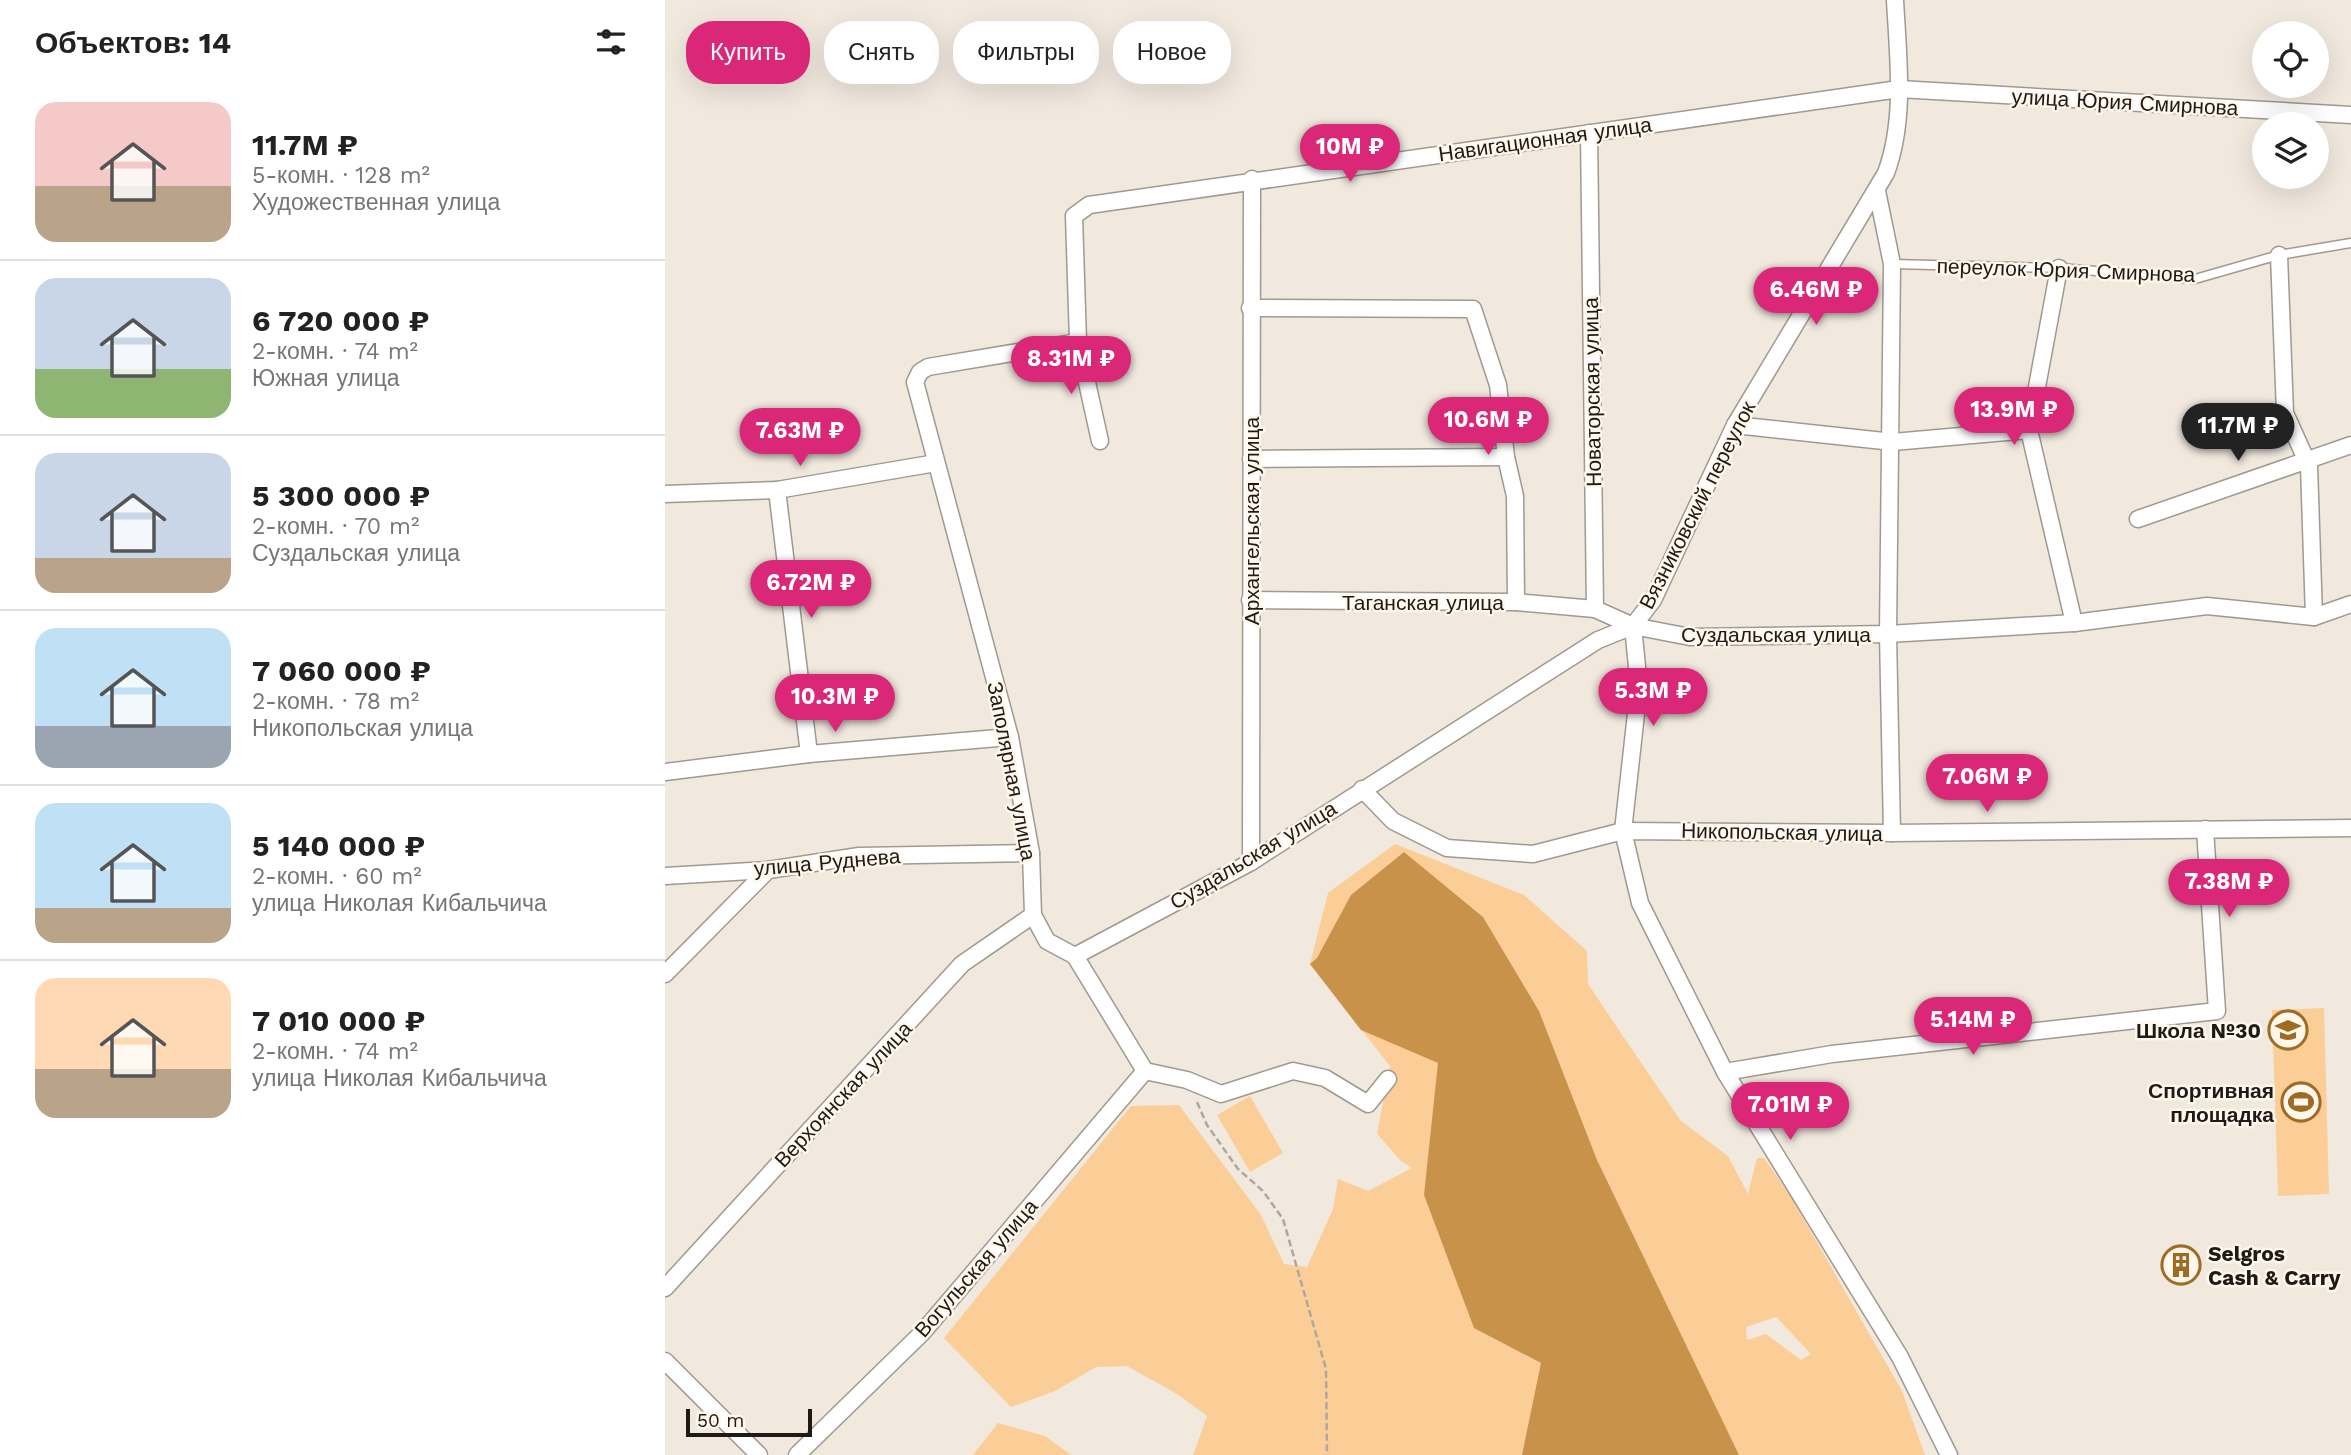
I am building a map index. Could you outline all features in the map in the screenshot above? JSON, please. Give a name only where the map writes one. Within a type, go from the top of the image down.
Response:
[{"type":"street","name":"Вязниковский переулок","points":[[1633,626],[1653,600],[1735,425],[1877,191],[1893,154],[1899,89],[1895,0]]},
{"type":"street","name":"улица Юрия Смирнова","points":[[1899,89],[2351,115]]},
{"type":"street","name":"Навигационная улица","points":[[1078,342],[1074,216],[1089,205],[1252,179],[1899,89]]},
{"type":"street","name":"Новаторская улица","points":[[1589,133],[1595,609]]},
{"type":"street","name":"Архангельская улица","points":[[1251,862],[1252,179]]},
{"type":"street","points":[[1877,191],[1892,264],[1893,442],[1888,634],[1892,833]]},
{"type":"street","points":[[2279,254],[2285,413],[2309,466],[2314,617],[2351,604]]},
{"type":"street","points":[[2059,268],[2029,430],[2074,624]]},
{"type":"street","points":[[1250,308],[1473,309],[1498,386],[1506,457],[1515,496],[1516,602]]},
{"type":"street","points":[[1078,342],[1100,441]]},
{"type":"street","name":"Заполярная улица","points":[[1033,915],[1031,853],[1010,737],[962,548],[915,382],[919,372],[928,367],[1078,342]]},
{"type":"street","points":[[1735,425],[1893,442],[2029,430]]},
{"type":"street","points":[[2138,519],[2351,445]]},
{"type":"street","points":[[1251,459],[1506,457]]},
{"type":"street","points":[[665,494],[777,490],[936,463]]},
{"type":"street","points":[[777,490],[809,754]]},
{"type":"street","name":"Таганская улица","points":[[1250,600],[1516,602],[1595,609]]},
{"type":"street","name":"Суздальская улица","points":[[1075,956],[1251,862],[1598,640],[1633,626],[1690,638],[1888,634],[2074,624],[2207,606],[2314,617]]},
{"type":"street","points":[[1595,609],[1633,626],[1639,687],[1623,831],[1640,903],[1725,1072],[1900,1357],[1949,1455]]},
{"type":"street","points":[[665,772],[809,754],[1010,737]]},
{"type":"street","name":"Никопольская улица","points":[[1362,789],[1393,821],[1447,848],[1533,854],[1623,831],[1892,833],[2351,828]]},
{"type":"street","points":[[1725,1072],[1832,1054],[2217,1011],[2205,829]]},
{"type":"street","name":"улица Руднева","points":[[665,876],[768,870],[859,856],[1031,853]]},
{"type":"street","points":[[665,974],[768,870]]},
{"type":"street","points":[[1033,915],[1047,941],[1075,956],[1145,1071],[1187,1080],[1221,1094],[1293,1071],[1325,1078],[1368,1104],[1388,1079]]},
{"type":"street","name":"Верхоянская улица","points":[[665,1288],[962,964],[1033,915]]},
{"type":"street","name":"Вогульская улица","points":[[797,1455],[922,1333],[1145,1071]]},
{"type":"street","points":[[665,1361],[759,1455]]},
{"type":"lane","name":"переулок Юрия Смирнова","points":[[1892,264],[2059,268],[2195,279],[2279,254],[2351,243]]},
{"type":"path","points":[[1187,1080],[1207,1125],[1230,1158],[1263,1191],[1283,1219],[1326,1370],[1328,1455]]},
{"type":"shaded area","points":[[1395,844],[1524,895],[1587,951],[1588,984],[1681,1121],[1728,1156],[1748,1194],[1757,1158],[1764,1158],[1791,1197],[1902,1391],[1925,1455],[1193,1455],[1207,1416],[1177,1394],[1127,1366],[1096,1367],[1055,1391],[1011,1407],[944,1338],[1131,1106],[1179,1105],[1261,1215],[1284,1264],[1307,1267],[1333,1209],[1338,1179],[1368,1191],[1412,1168],[1401,1161],[1377,1134],[1390,1066],[1310,964],[1328,893]],"holes":[[[1776,1317],[1811,1354],[1801,1360],[1766,1334],[1747,1340],[1746,1327]]]},
{"type":"shaded area","points":[[1404,852],[1483,917],[1539,1011],[1597,1160],[1739,1455],[1522,1455],[1541,1363],[1474,1328],[1424,1195],[1438,1063],[1361,1030],[1310,964],[1317,958],[1351,895]]},
{"type":"shaded area","name":"Спортивная площадка","points":[[2324,1008],[2329,1194],[2278,1196],[2272,1010]]},
{"type":"shaded area","points":[[1250,1096],[1283,1153],[1250,1172],[1217,1115]]},
{"type":"shaded area","points":[[998,1423],[1045,1436],[1071,1455],[973,1455]]},
{"type":"place","name":"Школа №30","points":[[2288,1030]]},
{"type":"place","name":"Спортивная площадка","points":[[2301,1102]]},
{"type":"place","name":"Selgros Cash & Carry","points":[[2181,1265]]}]
